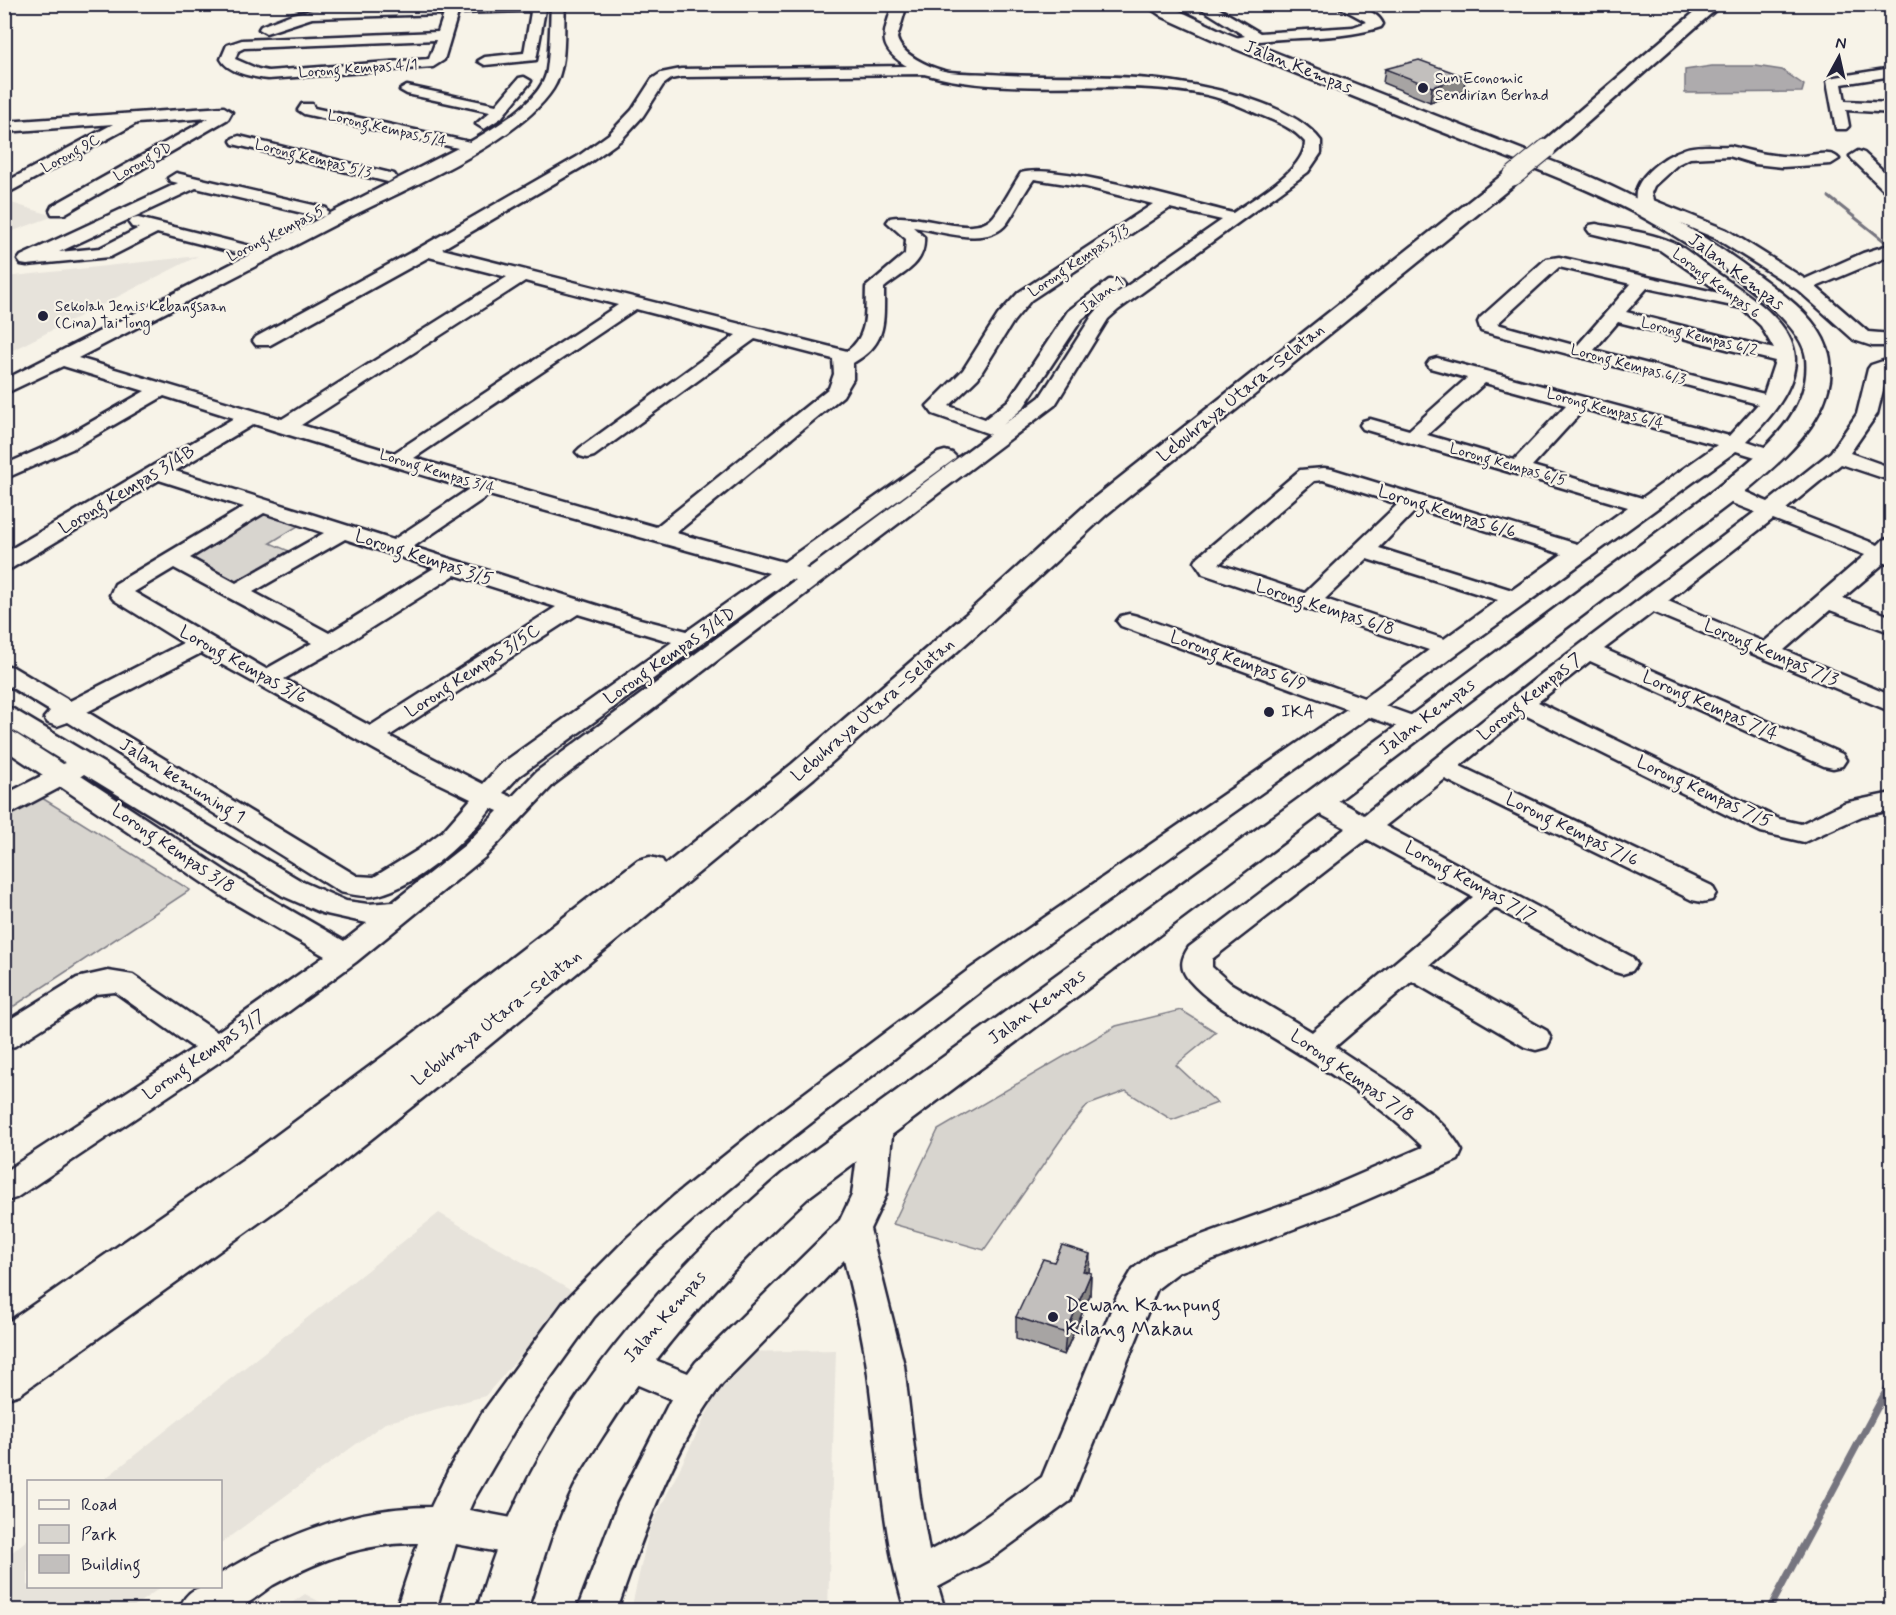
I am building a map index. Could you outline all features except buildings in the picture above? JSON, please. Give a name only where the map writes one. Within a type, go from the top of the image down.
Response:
[{"type":"main road","name":"Jalan Kempas","points":[[502,1611],[550,1482],[625,1364],[678,1299],[739,1234],[796,1185],[1317,801],[1415,725],[1727,493],[1772,456],[1789,438],[1812,395],[1818,373],[1818,356],[1800,323],[1746,276],[1642,202],[1573,176],[1247,40],[1169,14],[1152,4]]},
{"type":"main road","name":"Lebuhraya Utara–Selatan","points":[[1539,145],[1695,4]]},
{"type":"main road","name":"Lebuhraya Utara–Selatan","points":[[4,1380],[317,1160],[474,1037],[803,771],[975,621],[1098,508],[1713,4]]},
{"type":"main road","name":"Lebuhraya Utara–Selatan","points":[[4,1349],[272,1160],[410,1056],[780,768],[958,616],[1088,492],[1506,172]]},
{"type":"street","points":[[4,403],[71,362],[473,147],[529,108],[551,81],[554,72],[558,4]]},
{"type":"street","points":[[900,4],[890,38],[891,44],[908,60],[924,70]]},
{"type":"street","points":[[1200,4],[1247,40],[1354,31],[1376,24],[1375,21],[1340,4]]},
{"type":"street","points":[[266,29],[307,15],[531,7],[538,10],[531,57],[485,61]]},
{"type":"street","name":"Lorong Kempas 4/1","points":[[443,36],[236,45],[229,52],[228,59],[230,63],[255,73],[268,75],[429,64],[437,60],[452,9]]},
{"type":"street","points":[[536,24],[557,24]]},
{"type":"street","points":[[263,341],[428,252],[583,160],[615,138],[638,113],[657,82],[666,76],[681,73],[924,70],[964,79],[1148,83],[1189,87],[1236,99],[1299,126],[1313,141],[1313,153],[1307,163],[1263,199],[1225,216],[1111,306],[1101,316],[1048,401],[997,430]]},
{"type":"street","points":[[1841,126],[1833,81],[1892,72]]},
{"type":"street","points":[[1855,106],[1847,87],[1850,84],[1892,78]]},
{"type":"street","name":"Lorong Kempas 5","points":[[13,378],[244,250],[453,144],[500,110],[524,81]]},
{"type":"street","points":[[13,378],[71,362],[448,175],[520,132],[546,113],[565,88],[564,83],[551,81]]},
{"type":"street","points":[[407,90],[500,110]]},
{"type":"street","points":[[1837,105],[1892,108]]},
{"type":"street","name":"Lorong Kempas 5/4","points":[[307,106],[306,110],[309,111],[473,147]]},
{"type":"street","name":"Lorong 9D","points":[[58,210],[224,116],[224,112],[137,117]]},
{"type":"street","points":[[4,127],[137,117]]},
{"type":"street","name":"Lorong 9C","points":[[4,190],[137,117]]},
{"type":"street","points":[[4,144],[44,124]]},
{"type":"street","name":"Lorong Kempas 5/3","points":[[239,141],[388,177]]},
{"type":"street","points":[[1642,202],[1646,184],[1672,161],[1687,153],[1730,151],[1755,159],[1782,162],[1831,159]]},
{"type":"street","points":[[1858,156],[1892,188]]},
{"type":"street","points":[[844,360],[859,353],[872,336],[876,306],[875,287],[906,264],[915,250],[915,237],[898,226],[896,222],[914,222],[959,231],[993,226],[999,222],[1027,176],[1033,174],[1086,182],[1225,216]]},
{"type":"street","points":[[172,177],[320,212]]},
{"type":"street","points":[[155,227],[104,253],[27,260],[195,182]]},
{"type":"street","points":[[1642,202],[1685,201]]},
{"type":"street","name":"Lorong Kempas 3/3","points":[[997,430],[940,410],[937,404],[971,374],[1005,320],[1025,296],[1167,202]]},
{"type":"street","points":[[1642,202],[1721,234],[1804,286],[1861,336],[1872,340],[1892,340]]},
{"type":"street","points":[[117,218],[244,250]]},
{"type":"street","name":"Lorong Kempas 6","points":[[1596,229],[1665,246],[1749,305],[1776,333],[1785,358]]},
{"type":"street","points":[[1804,286],[1854,262],[1889,249]]},
{"type":"street","points":[[428,252],[840,355],[844,360],[842,386],[661,534]]},
{"type":"street","name":"Lorong Kempas 6/3","points":[[1643,280],[1559,262],[1552,263],[1487,322],[1488,327],[1769,401]]},
{"type":"street","points":[[283,427],[521,276]]},
{"type":"street","points":[[1581,352],[1643,280],[1749,305]]},
{"type":"street","points":[[397,460],[631,304]]},
{"type":"street","name":"Lorong Kempas 6/2","points":[[1614,315],[1785,358]]},
{"type":"street","points":[[587,452],[751,333]]},
{"type":"street","points":[[416,1611],[443,1525],[464,1479],[510,1403],[594,1291],[662,1227],[822,1095],[928,1018],[978,978],[1366,707],[1733,443],[1753,424],[1769,401],[1780,382],[1785,358]]},
{"type":"street","name":"Lorong Kempas 3/4","points":[[71,362],[486,487],[814,578]]},
{"type":"street","name":"Lorong Kempas 6/4","points":[[1437,364],[1733,443],[1772,456]]},
{"type":"street","name":"Lorong Kempas 7","points":[[1253,1009],[1219,990],[1198,972],[1196,963],[1199,954],[1442,767],[1553,677],[1838,456],[1867,414],[1878,369],[1883,367],[1892,369]]},
{"type":"street","points":[[1413,437],[1482,375]]},
{"type":"street","points":[[4,473],[65,445],[161,390]]},
{"type":"street","points":[[1518,468],[1580,402]]},
{"type":"street","name":"Lorong Kempas 3/4B","points":[[4,563],[250,417]]},
{"type":"street","name":"Lorong Kempas 6/5","points":[[1370,424],[1647,506]]},
{"type":"street","name":"Lorong Kempas 3/4D","points":[[360,887],[383,884],[437,849],[465,824],[495,783],[510,770],[787,571],[997,430]]},
{"type":"street","name":"Lorong Kempas 3/7","points":[[4,1188],[217,1048],[346,955],[475,851],[545,778],[814,578],[997,430]]},
{"type":"street","points":[[1838,456],[1892,475]]},
{"type":"street","name":"Lorong Kempas 3/5","points":[[157,472],[575,606],[692,640]]},
{"type":"street","name":"Lorong Kempas 6/6","points":[[1207,566],[1206,562],[1215,554],[1308,475],[1315,473],[1580,552]]},
{"type":"street","points":[[395,549],[486,487]]},
{"type":"street","points":[[1727,493],[1770,511],[1888,552]]},
{"type":"street","points":[[1307,603],[1413,501]]},
{"type":"street","name":"Lorong Kempas 3/6","points":[[261,506],[123,589],[122,595],[201,644],[370,737],[514,809]]},
{"type":"street","points":[[235,593],[341,532]]},
{"type":"street","points":[[4,538],[29,549]]},
{"type":"street","points":[[1364,550],[1515,598]]},
{"type":"street","points":[[1767,651],[1826,600],[1888,552]]},
{"type":"street","points":[[174,559],[330,643]]},
{"type":"street","name":"Lorong Kempas 6/8","points":[[1207,566],[1256,586],[1446,648]]},
{"type":"street","points":[[266,679],[330,643],[452,567]]},
{"type":"street","points":[[1826,600],[1892,626]]},
{"type":"street","name":"Lorong Kempas 7/3","points":[[1651,602],[1892,705]]},
{"type":"street","name":"Lorong Kempas 3/5C","points":[[370,737],[575,606]]},
{"type":"street","name":"Lorong Kempas 6/9","points":[[1129,621],[1415,725]]},
{"type":"street","points":[[32,732],[201,644]]},
{"type":"street","name":"Lorong Kempas 7/4","points":[[1588,651],[1833,760]]},
{"type":"street","name":"Jalan kemuning 1","points":[[4,672],[350,885],[360,887]]},
{"type":"street","name":"Lorong Kempas 7/5","points":[[1522,704],[1771,826],[1793,832],[1804,833],[1854,809],[1892,801]]},
{"type":"street","points":[[4,714],[32,732],[74,769],[293,889],[337,910],[358,915],[398,911]]},
{"type":"street","name":"Lorong Kempas 3/8","points":[[4,737],[74,769],[235,891],[346,955]]},
{"type":"street","name":"Lorong Kempas 7/6","points":[[1442,767],[1702,893]]},
{"type":"street","points":[[4,806],[74,769]]},
{"type":"street","name":"Lorong Kempas 7/7","points":[[1317,801],[1622,964]]},
{"type":"street","points":[[1314,1048],[1493,896]]},
{"type":"street","points":[[1408,966],[1536,1040]]},
{"type":"street","points":[[4,1038],[88,985],[108,981],[122,982],[217,1048]]},
{"type":"street","name":"Lorong Kempas 7/8","points":[[920,1595],[978,1545],[1056,1489],[1077,1443],[1117,1337],[1145,1279],[1167,1262],[1324,1204],[1446,1151],[1410,1115],[1314,1048],[1253,1009]]},
{"type":"street","points":[[597,1611],[612,1566],[645,1484],[693,1392],[709,1373],[852,1229],[869,1196],[877,1125]]},
{"type":"street","points":[[852,1229],[881,1338],[895,1462],[920,1595]]},
{"type":"street","points":[[625,1364],[693,1392]]},
{"type":"street","points":[[199,1611],[291,1554],[329,1538],[369,1528],[443,1525],[527,1539]]},
{"type":"shaded area","points":[[1712,66],[1756,66],[1782,70],[1804,85],[1802,92],[1685,93],[1685,70]]},
{"type":"shaded area","points":[[5,201],[54,216],[5,234]]},
{"type":"shaded area","name":"Sekolah Jenis Kebangsaan (Cina) Tai Tong","points":[[198,256],[5,354],[5,277]]},
{"type":"shaded area","points":[[439,1213],[575,1293],[485,1396],[385,1423],[222,1542],[222,1480],[104,1480]]},
{"type":"shaded area","points":[[836,1350],[828,1610],[631,1610],[649,1531],[737,1352]]},
{"type":"shaded area","points":[[27,1540],[27,1588],[160,1588],[129,1610],[5,1610],[5,1558]]},
{"type":"shaded area","points":[[305,1594],[335,1610],[281,1610]]},
{"type":"green space","points":[[266,515],[298,526],[270,543],[296,554],[237,583],[193,558],[254,516]]},
{"type":"green space","points":[[34,793],[190,890],[5,1012],[5,809]]},
{"type":"green space","points":[[1181,1010],[1216,1032],[1176,1065],[1217,1103],[1172,1120],[1126,1091],[1088,1105],[1071,1125],[984,1250],[893,1224],[938,1130],[1116,1026]]},
{"type":"waterway","points":[[1829,197],[1892,247]]},
{"type":"waterway","points":[[1769,1610],[1892,1380]]},
{"type":"place","name":"Sun Economic Sendirian Berhad","points":[[1423,88]]},
{"type":"place","name":"Sekolah Jenis Kebangsaan (Cina) Tai Tong","points":[[43,316]]},
{"type":"place","name":"IKA","points":[[1269,712]]},
{"type":"place","name":"Dewan Kampung Kilang Makau","points":[[1053,1317]]}]
